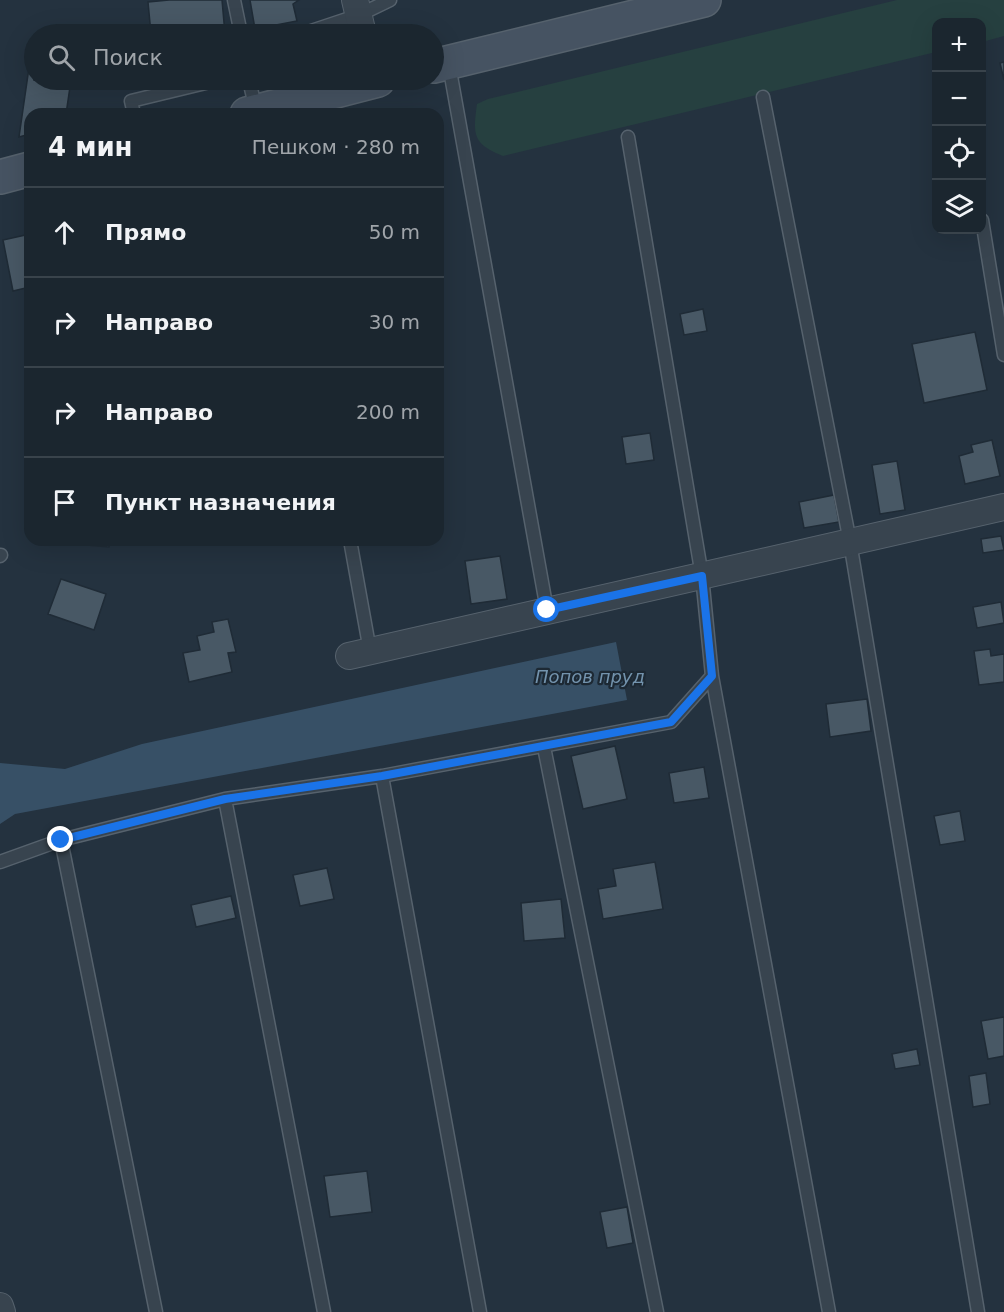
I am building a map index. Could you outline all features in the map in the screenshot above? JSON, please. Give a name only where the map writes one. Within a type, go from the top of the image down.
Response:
[{"type":"main road","points":[[444,63],[704,0]]},
{"type":"main road","points":[[270,108],[337,90]]},
{"type":"main road","points":[[0,177],[24,171]]},
{"type":"street","points":[[359,654],[1004,507]]},
{"type":"street","points":[[0,1306],[3,1312]]},
{"type":"lane","points":[[234,0],[239,24]]},
{"type":"lane","points":[[336,24],[359,17],[390,0]]},
{"type":"lane","points":[[444,79],[547,610]]},
{"type":"lane","points":[[133,108],[131,101],[177,90]]},
{"type":"lane","points":[[250,90],[252,108]]},
{"type":"lane","points":[[764,97],[850,542],[978,1312]]},
{"type":"lane","points":[[628,136],[702,576],[712,676],[828,1312]]},
{"type":"lane","points":[[984,234],[1004,356]]},
{"type":"lane","points":[[350,546],[359,654]]},
{"type":"lane","points":[[0,862],[61,840],[225,799],[382,776],[671,722],[712,676]]},
{"type":"lane","points":[[544,747],[657,1312]]},
{"type":"lane","points":[[382,776],[480,1312]]},
{"type":"lane","points":[[225,799],[324,1312]]},
{"type":"lane","points":[[61,840],[156,1312]]},
{"type":"green space","points":[[897,0],[1004,0],[1004,36],[986,41],[986,18],[932,18],[932,53],[503,156],[485,147],[477,137],[475,130],[477,104],[488,99]]},
{"type":"water","name":"Попов пруд","points":[[616,642],[627,700],[15,814],[0,824],[0,763],[65,769],[142,744]]},
{"type":"building","points":[[222,0],[224,24],[150,24],[148,2]]},
{"type":"building","points":[[250,0],[299,0],[293,4],[297,21],[281,24],[254,24]]},
{"type":"building","points":[[1004,62],[1004,80],[1000,63]]},
{"type":"building","points":[[26,90],[70,90],[67,108],[24,108],[24,136],[19,137]]},
{"type":"building","points":[[24,235],[24,288],[13,291],[3,240]]},
{"type":"building","points":[[703,309],[707,331],[684,335],[680,314]]},
{"type":"building","points":[[975,332],[987,390],[924,403],[912,344]]},
{"type":"building","points":[[650,433],[654,460],[626,464],[622,437]]},
{"type":"building","points":[[992,440],[1000,476],[965,484],[959,456],[973,452],[971,445]]},
{"type":"building","points":[[897,461],[905,510],[880,514],[872,465]]},
{"type":"building","points":[[834,495],[839,522],[804,528],[799,502]]},
{"type":"building","points":[[1001,536],[1004,550],[983,553],[981,539]]},
{"type":"building","points":[[500,556],[507,599],[471,604],[465,561]]},
{"type":"building","points":[[61,579],[106,594],[94,630],[48,614]]},
{"type":"building","points":[[1001,602],[1004,623],[977,628],[973,607]]},
{"type":"building","points":[[228,619],[236,652],[228,653],[232,672],[189,682],[183,653],[200,650],[197,636],[214,632],[212,622]]},
{"type":"building","points":[[990,649],[991,656],[1004,654],[1004,682],[979,685],[974,651]]},
{"type":"building","points":[[867,699],[871,731],[830,737],[826,704]]},
{"type":"building","points":[[615,746],[627,799],[583,809],[571,756]]},
{"type":"building","points":[[704,767],[709,798],[674,803],[669,773]]},
{"type":"building","points":[[960,811],[965,841],[940,845],[934,816]]},
{"type":"building","points":[[655,862],[663,909],[603,919],[598,889],[616,886],[613,869]]},
{"type":"building","points":[[327,868],[334,899],[300,906],[293,875]]},
{"type":"building","points":[[231,896],[236,918],[196,927],[191,905]]},
{"type":"building","points":[[561,899],[565,938],[524,941],[521,903]]},
{"type":"building","points":[[1004,1017],[1004,1056],[988,1059],[981,1021]]},
{"type":"building","points":[[917,1049],[920,1065],[895,1069],[892,1054]]},
{"type":"building","points":[[986,1073],[990,1104],[973,1107],[969,1076]]},
{"type":"building","points":[[367,1171],[372,1212],[330,1217],[324,1176]]},
{"type":"building","points":[[627,1207],[633,1243],[607,1248],[600,1212]]},
{"type":"route","points":[[61,840],[225,799],[382,776],[671,722],[712,676],[702,576],[547,610]]}]
